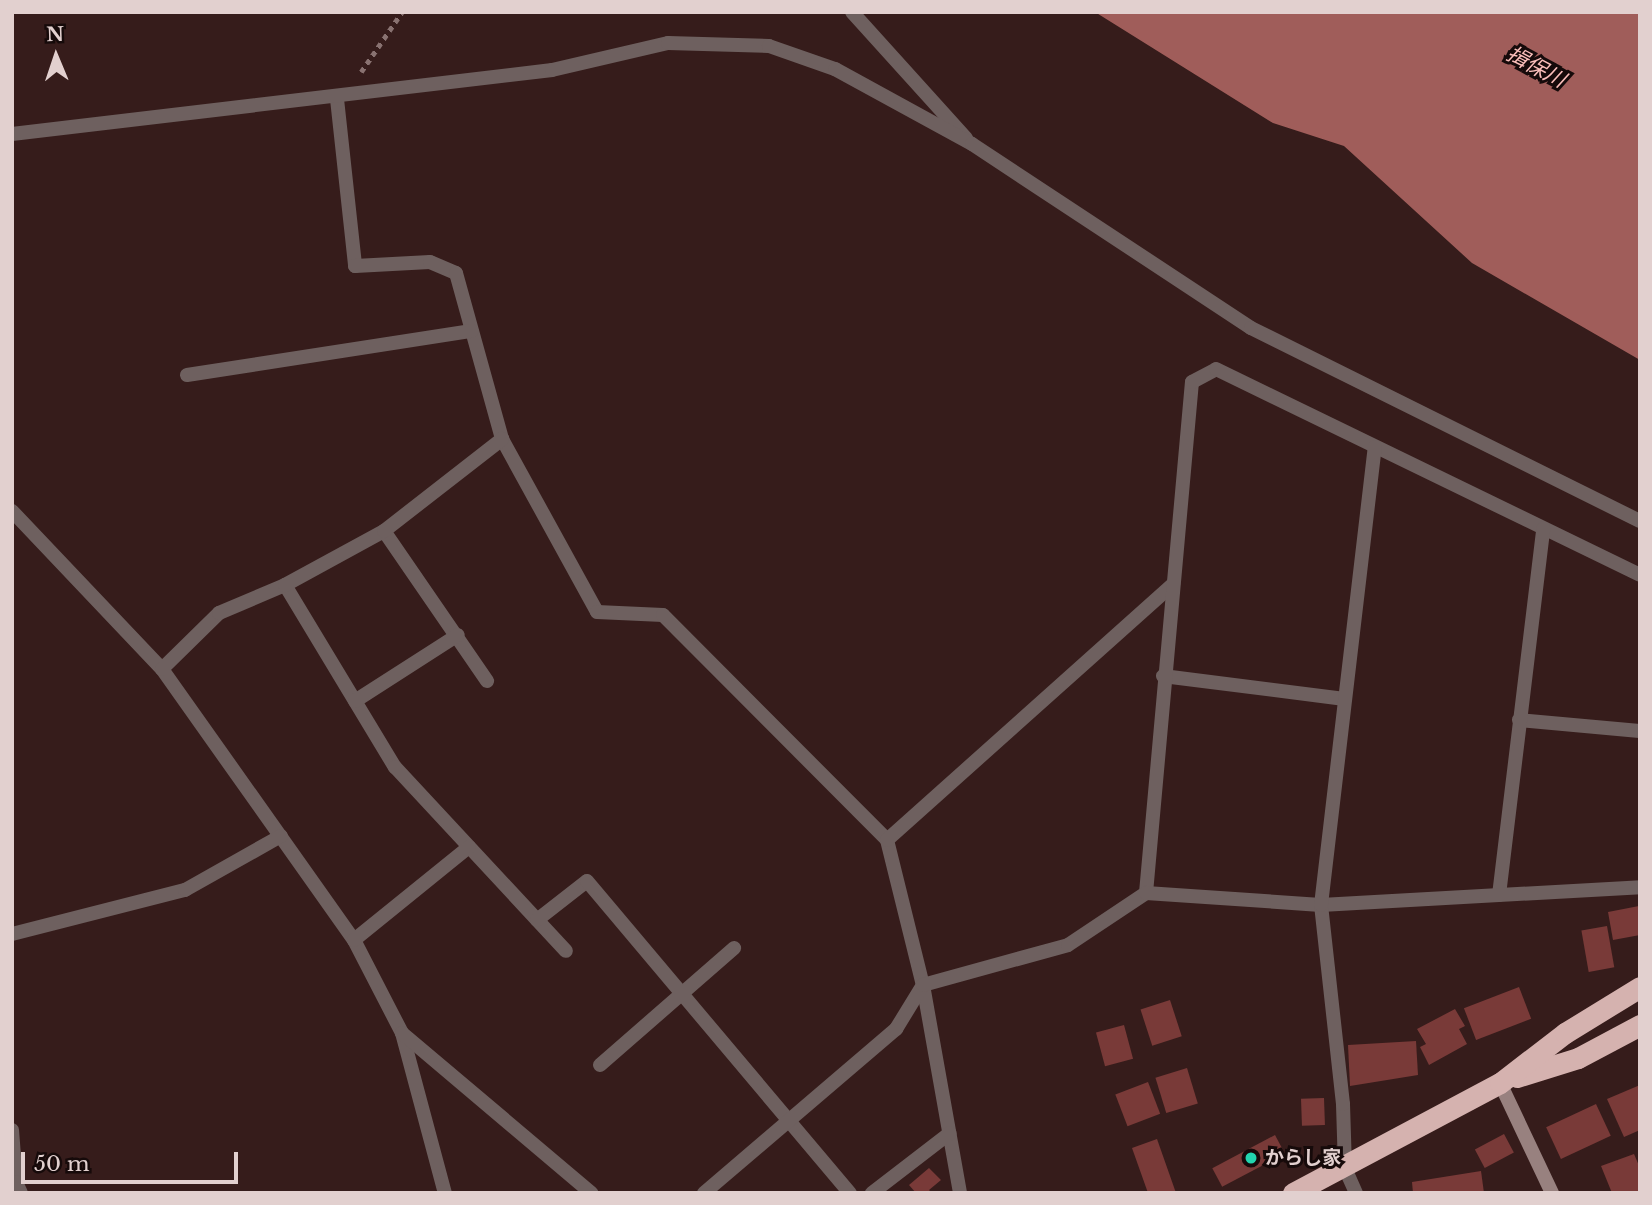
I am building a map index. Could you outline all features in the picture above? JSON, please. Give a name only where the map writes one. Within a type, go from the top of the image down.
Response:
[{"type":"highway","points":[[1293,1193],[1345,1168],[1500,1083],[1564,1033],[1640,987]]},
{"type":"highway","points":[[1500,1083],[1578,1058],[1640,1025]]},
{"type":"street","points":[[852,12],[972,144]]},
{"type":"street","points":[[12,134],[337,99],[552,70],[668,43],[769,46],[835,69],[972,144],[1251,328],[1640,521]]},
{"type":"street","points":[[337,99],[355,266],[430,262],[456,273],[502,439],[597,612],[663,615],[887,840],[923,985],[960,1193]]},
{"type":"street","points":[[187,375],[472,331]]},
{"type":"street","points":[[1146,893],[1163,676],[1192,382],[1216,369],[1640,575]]},
{"type":"street","points":[[162,669],[219,613],[285,584],[384,531],[502,439]]},
{"type":"street","points":[[1356,1193],[1345,1168],[1343,1104],[1321,905],[1375,447]]},
{"type":"street","points":[[12,511],[162,669],[354,940],[402,1033],[444,1193]]},
{"type":"street","points":[[1499,895],[1543,529]]},
{"type":"street","points":[[384,531],[488,681]]},
{"type":"street","points":[[285,584],[395,767],[566,950]]},
{"type":"street","points":[[887,840],[1172,584]]},
{"type":"street","points":[[355,701],[458,635]]},
{"type":"street","points":[[1163,676],[1345,699]]},
{"type":"street","points":[[1519,720],[1640,731]]},
{"type":"street","points":[[12,934],[185,890],[281,836]]},
{"type":"street","points":[[354,940],[470,847]]},
{"type":"street","points":[[537,920],[587,881],[677,993],[790,1119],[850,1193]]},
{"type":"street","points":[[704,1193],[896,1029],[923,985],[1068,946],[1146,893],[1321,905],[1640,887]]},
{"type":"street","points":[[600,1065],[677,993],[734,948]]},
{"type":"street","points":[[402,1033],[591,1193]]},
{"type":"street","points":[[1500,1083],[1552,1193]]},
{"type":"street","points":[[12,1132],[16,1182],[21,1193]]},
{"type":"street","points":[[872,1193],[950,1133]]},
{"type":"path","points":[[337,99],[369,63],[402,12]]},
{"type":"water","name":"揖保川","points":[[1095,12],[1640,12],[1640,360],[1472,263],[1344,146],[1273,123]]},
{"type":"building","points":[[1639,906],[1640,935],[1613,940],[1608,912]]},
{"type":"building","points":[[1607,926],[1614,967],[1589,972],[1581,931]]},
{"type":"building","points":[[1519,987],[1531,1019],[1476,1040],[1464,1008]]},
{"type":"building","points":[[1170,1000],[1182,1036],[1152,1046],[1141,1010]]},
{"type":"building","points":[[1455,1009],[1465,1026],[1459,1029],[1467,1044],[1429,1065],[1420,1047],[1426,1044],[1417,1029]]},
{"type":"building","points":[[1124,1025],[1133,1059],[1105,1066],[1096,1033]]},
{"type":"building","points":[[1416,1041],[1418,1075],[1350,1086],[1348,1045]]},
{"type":"building","points":[[1187,1068],[1198,1103],[1166,1113],[1155,1078]]},
{"type":"building","points":[[1148,1082],[1160,1114],[1128,1126],[1115,1095]]},
{"type":"building","points":[[1640,1085],[1640,1130],[1624,1137],[1607,1099]]},
{"type":"building","points":[[1324,1098],[1325,1125],[1302,1126],[1301,1099]]},
{"type":"building","points":[[1596,1104],[1611,1136],[1561,1159],[1546,1127]]},
{"type":"building","points":[[1504,1134],[1514,1153],[1485,1168],[1475,1149]]},
{"type":"building","points":[[1275,1135],[1285,1154],[1222,1187],[1212,1168]]},
{"type":"building","points":[[1157,1139],[1176,1193],[1148,1193],[1132,1148]]},
{"type":"building","points":[[1634,1154],[1640,1168],[1640,1193],[1612,1193],[1601,1166]]},
{"type":"building","points":[[929,1168],[941,1180],[929,1190],[932,1193],[916,1193],[909,1185]]},
{"type":"building","points":[[1481,1171],[1484,1193],[1413,1193],[1412,1182]]},
{"type":"place","name":"からし家","points":[[1251,1158]]}]
